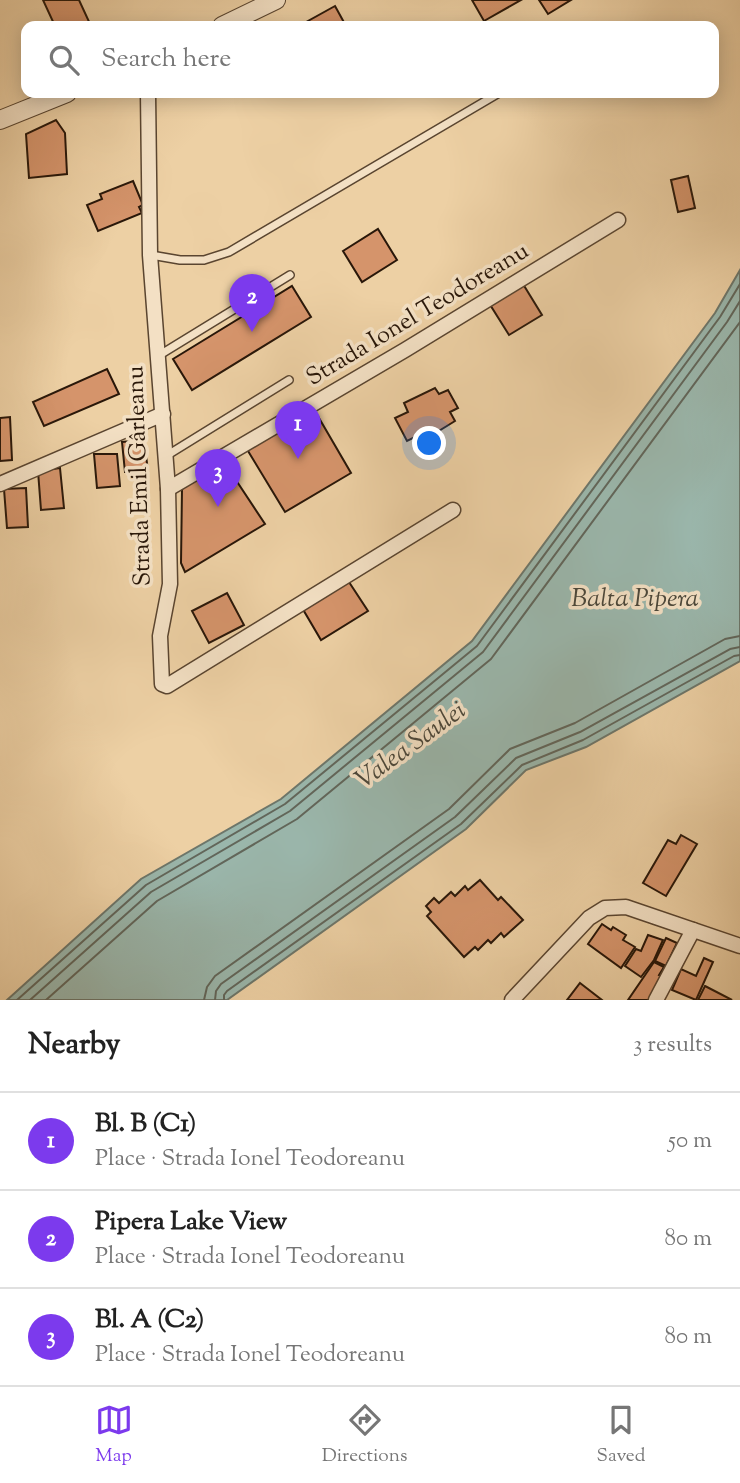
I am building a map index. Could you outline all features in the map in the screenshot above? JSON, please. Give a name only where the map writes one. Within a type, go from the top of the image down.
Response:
[{"type":"street","points":[[232,21],[276,0]]},
{"type":"street","points":[[0,120],[55,98]]},
{"type":"street","name":"Strada Emil Gârleanu","points":[[148,98],[150,255],[168,489],[170,584],[160,635],[162,684],[167,686],[453,510]]},
{"type":"street","name":"Strada Ionel Teodoreanu","points":[[168,489],[405,350],[618,220]]},
{"type":"street","points":[[0,484],[163,414]]},
{"type":"street","points":[[512,1000],[589,918],[606,908],[626,907],[740,946]]},
{"type":"street","points":[[656,1000],[693,930]]},
{"type":"lane","points":[[150,255],[180,260],[204,260],[229,252],[491,98]]},
{"type":"lane","points":[[158,356],[290,275]]},
{"type":"lane","points":[[166,456],[289,380]]},
{"type":"water","name":"Balta Pipera","points":[[740,270],[740,661],[586,747],[526,770],[466,829],[227,1000],[7,1000],[141,879],[281,799],[472,641],[715,313]]},
{"type":"building","points":[[43,0],[79,0],[89,21],[53,21]]},
{"type":"building","points":[[472,0],[521,0],[484,21]]},
{"type":"building","points":[[539,0],[571,0],[548,14]]},
{"type":"building","points":[[335,6],[343,21],[308,21]]},
{"type":"building","points":[[56,120],[65,133],[67,174],[29,178],[26,134]]},
{"type":"building","points":[[688,176],[695,208],[678,212],[671,180]]},
{"type":"building","points":[[133,181],[143,205],[139,207],[142,213],[98,231],[87,205],[102,199],[100,194]]},
{"type":"building","points":[[378,229],[397,260],[362,282],[343,251]]},
{"type":"building","points":[[523,284],[542,315],[509,335],[489,303]]},
{"type":"building","points":[[292,286],[311,317],[192,390],[173,359]]},
{"type":"building","points":[[107,369],[119,394],[44,426],[33,402]]},
{"type":"building","points":[[435,388],[439,394],[448,390],[458,408],[450,412],[455,421],[424,440],[421,434],[407,441],[395,418],[408,412],[404,403]]},
{"type":"building","points":[[312,406],[351,473],[285,512],[245,446]]},
{"type":"building","points":[[10,417],[12,460],[0,461],[0,418]]},
{"type":"building","points":[[144,440],[148,471],[125,472],[122,442]]},
{"type":"building","points":[[94,454],[117,454],[120,486],[97,488]]},
{"type":"building","points":[[224,462],[265,524],[185,572],[181,563],[182,489]]},
{"type":"building","points":[[60,468],[64,508],[41,510],[38,471]]},
{"type":"building","points":[[26,488],[28,527],[7,528],[4,489]]},
{"type":"building","points":[[347,579],[368,611],[321,640],[301,606]]},
{"type":"building","points":[[227,593],[244,625],[209,643],[192,611]]},
{"type":"building","points":[[681,835],[697,844],[666,896],[643,883],[668,840],[676,844]]},
{"type":"building","points":[[480,880],[498,900],[501,897],[523,920],[504,937],[501,933],[491,943],[488,940],[478,950],[475,947],[464,957],[427,916],[431,912],[426,906],[434,898],[439,903],[451,892],[455,896],[465,886],[468,890]]},
{"type":"building","points":[[602,924],[626,935],[623,940],[635,947],[621,968],[588,944]]},
{"type":"building","points":[[648,935],[663,940],[654,960],[641,977],[625,966],[636,949],[641,951]]},
{"type":"building","points":[[666,938],[677,943],[666,966],[655,961]]},
{"type":"building","points":[[704,958],[713,962],[696,1000],[672,990],[681,969],[696,976]]},
{"type":"building","points":[[654,962],[664,967],[659,975],[663,977],[650,1000],[628,1000]]},
{"type":"building","points":[[580,983],[602,1000],[567,1000]]},
{"type":"building","points":[[705,986],[732,1000],[698,1000]]},
{"type":"place","name":"Pipera Lake View","points":[[252,332]]},
{"type":"place","name":"Bl. B (C1)","points":[[298,459]]},
{"type":"place","name":"Bl. A (C2)","points":[[218,507]]},
{"type":"water label","name":"Valea Saulei","points":[[411,746]]}]
